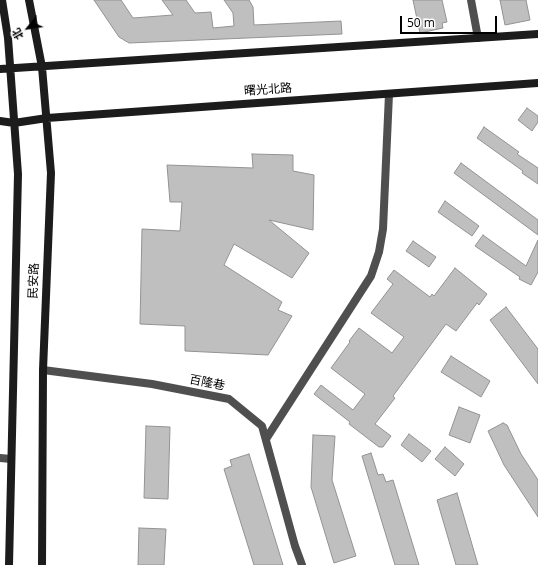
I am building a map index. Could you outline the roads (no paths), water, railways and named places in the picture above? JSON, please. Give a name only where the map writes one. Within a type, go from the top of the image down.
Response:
[{"type":"main road","name":"民安路","points":[[2,0],[8,38],[18,174],[9,565]]},
{"type":"main road","name":"民安路","points":[[29,0],[42,67],[51,173],[43,370],[42,565]]},
{"type":"main road","points":[[0,69],[10,70],[538,34]]},
{"type":"main road","name":"曙光北路","points":[[0,121],[14,123],[47,118],[538,83]]},
{"type":"street","points":[[471,0],[478,38]]},
{"type":"street","points":[[266,439],[371,276],[379,252],[383,229],[389,94]]},
{"type":"street","name":"百隆巷","points":[[43,370],[152,384],[229,399],[262,426],[295,546],[302,565]]},
{"type":"street","points":[[0,458],[11,459]]}]
